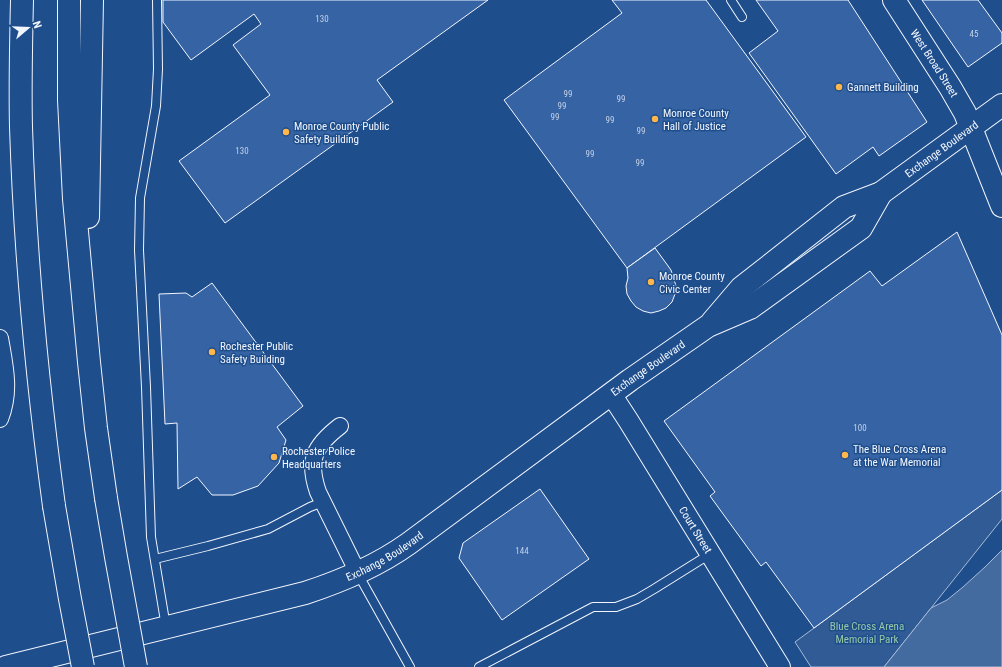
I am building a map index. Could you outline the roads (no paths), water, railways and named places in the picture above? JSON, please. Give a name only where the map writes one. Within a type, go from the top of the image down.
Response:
[{"type":"main road","points":[[13,0],[20,93],[24,193],[32,318],[39,389],[54,506],[83,667]]},
{"type":"main road","points":[[20,93],[22,0]]},
{"type":"main road","points":[[69,0],[69,100],[72,166],[77,237],[94,408],[106,498],[136,667]]},
{"type":"main road","points":[[86,328],[92,0]]},
{"type":"main road","name":"West Broad Street","points":[[894,0],[965,113],[1002,206]]},
{"type":"main road","name":"Exchange Boulevard","points":[[6,667],[305,593],[358,573],[386,558],[408,544],[611,394],[708,326],[741,288],[844,207],[881,193],[1002,105]]},
{"type":"street","points":[[0,338],[6,368],[7,383],[5,406],[0,419]]},
{"type":"street","name":"Court Street","points":[[611,394],[780,667]]},
{"type":"street","points":[[340,426],[323,439],[315,455],[313,463],[314,482],[358,573]]},
{"type":"lane","points":[[157,0],[158,69],[156,106],[140,198],[139,243],[152,537],[166,628]]},
{"type":"lane","points":[[730,0],[742,17]]},
{"type":"lane","points":[[155,559],[268,529],[310,507],[323,502]]},
{"type":"lane","points":[[479,667],[593,607],[616,607],[638,599],[710,554]]},
{"type":"lane","points":[[358,573],[410,667]]},
{"type":"place","name":"Gannett Building","points":[[839,87]]},
{"type":"place","name":"Monroe County Hall of Justice","points":[[655,119]]},
{"type":"place","name":"Monroe County Public Safety Building","points":[[286,132]]},
{"type":"place","name":"Monroe County Civic Center","points":[[651,282]]},
{"type":"place","name":"Rochester Public Safety Building","points":[[212,352]]},
{"type":"place","name":"The Blue Cross Arena at the War Memorial","points":[[845,455]]},
{"type":"place","name":"Rochester Police Headquarters","points":[[274,457]]},
{"type":"park label","name":"Blue Cross Arena Memorial Park","points":[[867,632]]}]
